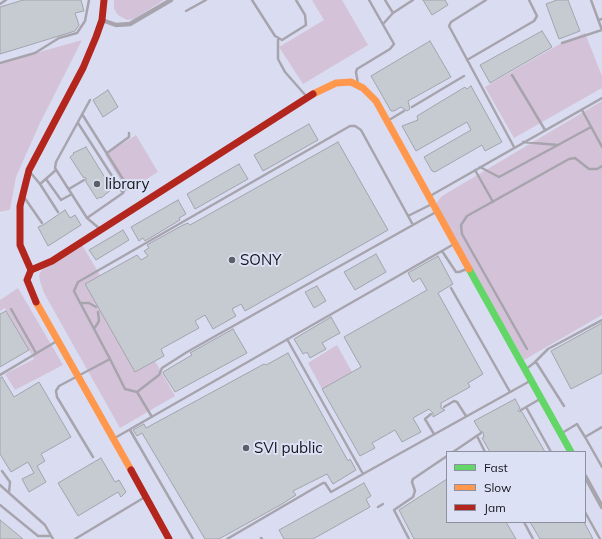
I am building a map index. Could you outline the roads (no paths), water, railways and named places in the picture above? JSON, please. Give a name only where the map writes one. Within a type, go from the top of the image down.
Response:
[{"type":"street","points":[[31,270],[20,245],[19,227],[22,194],[29,170],[83,68],[102,20],[104,0]]},
{"type":"street","points":[[102,20],[116,24],[130,24],[171,0]]},
{"type":"street","points":[[169,539],[116,438],[78,376],[36,302],[27,280],[31,270],[52,261],[308,97],[336,82],[351,82],[358,85],[376,102],[570,451]]},
{"type":"street","points":[[586,478],[602,507]]},
{"type":"lane","points":[[0,4],[6,0]]},
{"type":"lane","points":[[0,63],[35,53],[59,38],[77,33],[85,21],[90,0]]},
{"type":"lane","points":[[186,12],[206,0]]},
{"type":"lane","points":[[252,0],[278,40],[276,54],[285,72],[308,97]]},
{"type":"lane","points":[[278,40],[282,40],[306,25],[307,21],[296,0]]},
{"type":"lane","points":[[358,85],[357,69],[394,46],[393,41],[369,0]]},
{"type":"lane","points":[[386,0],[393,13]]},
{"type":"lane","points":[[383,24],[393,13],[413,0]]},
{"type":"lane","points":[[486,0],[449,26],[514,147]]},
{"type":"lane","points":[[467,60],[534,21],[537,16],[529,0]]},
{"type":"lane","points":[[562,43],[602,30],[591,0]]},
{"type":"lane","points":[[598,20],[602,19]]},
{"type":"lane","points":[[512,75],[545,130]]},
{"type":"lane","points":[[412,107],[464,76]]},
{"type":"lane","points":[[408,216],[475,170],[602,98]]},
{"type":"lane","points":[[90,100],[56,162],[56,170],[87,218],[101,230]]},
{"type":"lane","points":[[582,110],[602,147]]},
{"type":"lane","points":[[387,122],[404,111]]},
{"type":"lane","points":[[82,114],[126,184],[122,193],[87,218]]},
{"type":"lane","points":[[77,122],[122,193]]},
{"type":"lane","points":[[152,417],[137,392],[125,389],[74,291],[76,286],[90,275],[350,126],[355,126],[360,130],[413,225]]},
{"type":"lane","points":[[480,167],[500,177],[591,127]]},
{"type":"lane","points":[[107,153],[129,138],[129,133]]},
{"type":"lane","points":[[522,142],[558,145]]},
{"type":"lane","points":[[527,349],[462,234],[461,225],[464,220],[493,202],[569,159],[575,158],[589,169],[597,169],[602,166]]},
{"type":"lane","points":[[29,170],[58,212]]},
{"type":"lane","points":[[39,183],[56,170]]},
{"type":"lane","points":[[475,170],[493,202]]},
{"type":"lane","points":[[46,179],[61,200],[72,194]]},
{"type":"lane","points":[[69,190],[84,180]]},
{"type":"lane","points":[[22,194],[42,223]]},
{"type":"lane","points":[[137,392],[159,375],[162,368],[187,352],[436,212]]},
{"type":"lane","points":[[116,438],[454,244]]},
{"type":"lane","points":[[442,250],[456,272],[468,268]]},
{"type":"lane","points":[[451,288],[510,392]]},
{"type":"lane","points":[[80,303],[89,304],[96,307]]},
{"type":"lane","points":[[11,309],[36,353]]},
{"type":"lane","points":[[94,329],[99,321],[98,312]]},
{"type":"lane","points":[[526,369],[536,362],[548,349],[602,320]]},
{"type":"lane","points":[[287,339],[363,474]]},
{"type":"lane","points":[[0,375],[58,341]]},
{"type":"lane","points":[[93,457],[58,398],[56,390],[59,386],[110,359]]},
{"type":"lane","points":[[536,362],[564,406]]},
{"type":"lane","points":[[227,539],[323,483],[325,483],[331,492],[531,380]]},
{"type":"lane","points":[[521,410],[541,398]]},
{"type":"lane","points":[[444,407],[454,401],[457,402],[466,416]]},
{"type":"lane","points":[[526,407],[550,451]]},
{"type":"lane","points":[[431,414],[425,419],[434,434]]},
{"type":"lane","points":[[561,434],[577,424],[602,467]]},
{"type":"lane","points":[[585,437],[602,427]]},
{"type":"lane","points":[[130,430],[193,539]]},
{"type":"lane","points":[[454,451],[481,433]]},
{"type":"lane","points":[[476,436],[484,451]]},
{"type":"lane","points":[[409,539],[394,510],[413,497],[415,493],[412,482],[413,479],[446,457]]},
{"type":"lane","points":[[2,471],[10,482],[9,493]]},
{"type":"lane","points":[[0,485],[45,526],[52,538]]},
{"type":"lane","points":[[75,539],[146,497]]},
{"type":"lane","points":[[378,507],[383,504]]},
{"type":"lane","points":[[0,505],[38,536],[52,538]]},
{"type":"lane","points":[[586,514],[600,539]]},
{"type":"lane","points":[[525,523],[533,539]]},
{"type":"place","name":"library","points":[[97,184]]},
{"type":"place","name":"SONY","points":[[232,260]]},
{"type":"place","name":"SVI public","points":[[246,448]]}]
